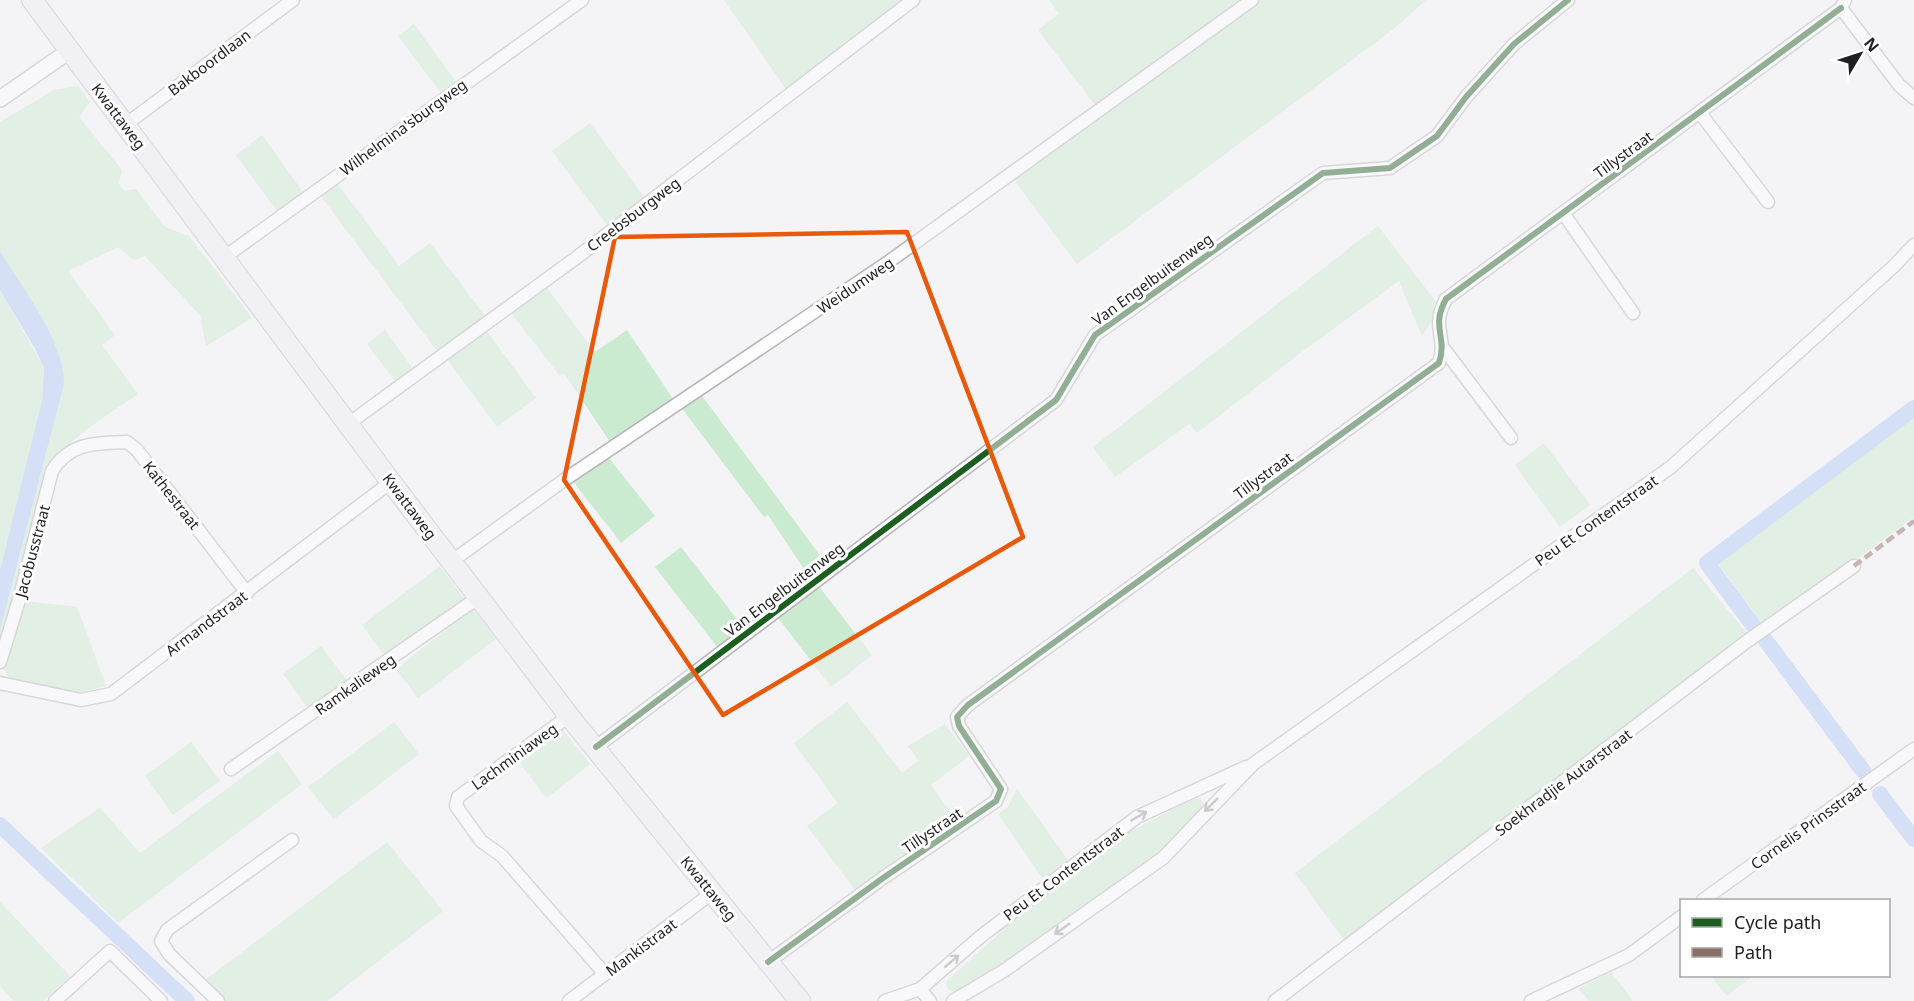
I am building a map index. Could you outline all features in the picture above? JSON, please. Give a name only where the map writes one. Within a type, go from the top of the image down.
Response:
[{"type":"main road","name":"Kwattaweg","points":[[32,0],[225,256],[391,482],[569,716],[768,962],[793,999]]},
{"type":"street","name":"Bakboordlaan","points":[[125,125],[293,0]]},
{"type":"street","name":"Wilhelmina'sburgweg","points":[[225,256],[582,0]]},
{"type":"street","name":"Creebsburgweg","points":[[348,424],[567,265],[913,0]]},
{"type":"street","name":"Weidumweg","points":[[452,561],[567,478],[888,263],[1252,0]]},
{"type":"street","name":"Van Engelbuitenweg","points":[[596,747],[1056,400],[1095,335],[1323,172],[1390,168],[1437,136],[1466,97],[1514,45],[1568,0]]},
{"type":"street","points":[[1843,4],[1899,86],[1914,98]]},
{"type":"street","name":"Tillystraat","points":[[768,962],[883,878],[996,801],[1001,789],[996,778],[959,726],[957,717],[968,705],[1439,363],[1444,349],[1437,324],[1439,311],[1446,299],[1700,113],[1843,4]]},
{"type":"street","points":[[0,99],[69,51]]},
{"type":"street","points":[[1700,113],[1768,202]]},
{"type":"street","points":[[1563,213],[1633,313]]},
{"type":"street","name":"Peu Et Contentstraat","points":[[885,1001],[920,988],[980,937],[1137,817],[1253,764],[1671,467],[1913,248]]},
{"type":"street","points":[[1444,349],[1511,438]]},
{"type":"street","name":"Kathestraat","points":[[74,448],[127,442],[137,450],[247,593]]},
{"type":"street","name":"Jacobusstraat","points":[[0,662],[52,471],[61,456],[74,448]]},
{"type":"street","name":"Armandstraat","points":[[0,683],[81,700],[111,694],[391,482]]},
{"type":"street","name":"Soekhradjie Autarstraat","points":[[1275,1001],[1746,642],[1854,566]]},
{"type":"street","name":"Ramkalieweg","points":[[231,770],[479,597]]},
{"type":"street","name":"Lachminiaweg","points":[[569,716],[458,797],[456,806],[481,842],[502,856],[605,974]]},
{"type":"street","name":"Cornelis Prinsstraat","points":[[1704,899],[1914,749]]},
{"type":"street","name":"Peu Et Contentstraat","points":[[953,1001],[1005,970],[1163,858],[1253,764]]},
{"type":"street","points":[[218,1001],[169,954],[161,941],[167,930],[292,840]]},
{"type":"street","name":"Mankistraat","points":[[569,1001],[712,893]]},
{"type":"street","points":[[1531,1001],[1629,955],[1680,917]]},
{"type":"street","points":[[55,1001],[110,951],[161,1001]]},
{"type":"street","points":[[920,988],[930,1001]]},
{"type":"highlighted area","points":[[907,232],[1023,537],[723,715],[564,480],[615,237]]},
{"type":"green space","points":[[724,0],[905,0],[786,89]]},
{"type":"green space","points":[[1049,0],[1246,0],[1098,109],[1038,30],[1059,14]]},
{"type":"green space","points":[[1258,0],[1426,0],[1395,28],[1077,264],[1014,180]]},
{"type":"green space","points":[[414,24],[456,82],[441,93],[398,36]]},
{"type":"green space","points":[[78,86],[90,102],[79,117],[122,170],[119,183],[124,191],[136,189],[165,227],[189,236],[252,318],[206,346],[200,315],[145,256],[134,260],[118,247],[68,271],[115,335],[102,345],[138,394],[81,434],[52,464],[0,654],[0,631],[64,384],[51,337],[0,251],[0,122],[54,90]]},
{"type":"green space","points":[[590,123],[645,198],[608,226],[552,151]]},
{"type":"green space","points":[[262,135],[303,192],[277,211],[236,155]]},
{"type":"green space","points":[[337,183],[399,266],[430,243],[485,316],[437,351],[320,195]]},
{"type":"green space","points":[[1378,226],[1436,302],[1431,322],[1422,336],[1399,281],[1197,433],[1189,424],[1115,477],[1093,447]]},
{"type":"green space","points":[[546,287],[595,352],[627,330],[673,399],[610,442],[564,373],[560,376],[511,313]]},
{"type":"green space","points":[[0,290],[44,368],[42,401],[0,570]]},
{"type":"green space","points":[[385,330],[413,369],[396,382],[367,344]]},
{"type":"green space","points":[[486,330],[536,398],[497,427],[447,359]]},
{"type":"green space","points":[[700,393],[827,565],[810,578],[768,515],[764,517],[680,406]]},
{"type":"green space","points":[[1914,413],[1914,517],[1765,627],[1717,562]]},
{"type":"green space","points":[[1544,443],[1590,505],[1560,527],[1515,465]]},
{"type":"green space","points":[[608,457],[655,516],[621,543],[572,480]]},
{"type":"green space","points":[[681,547],[744,628],[718,648],[655,567]]},
{"type":"green space","points":[[440,566],[465,600],[387,659],[362,625]]},
{"type":"green space","points":[[1693,568],[1749,636],[1347,944],[1295,873]]},
{"type":"green space","points":[[817,584],[872,655],[831,687],[776,615]]},
{"type":"green space","points":[[24,601],[77,607],[106,686],[72,694],[8,677],[4,669]]},
{"type":"green space","points":[[473,609],[496,639],[418,698],[396,669]]},
{"type":"green space","points":[[321,646],[351,686],[313,715],[283,674]]},
{"type":"green space","points":[[847,702],[902,773],[919,761],[908,746],[945,724],[969,756],[931,785],[956,820],[856,891],[807,826],[838,803],[794,743]]},
{"type":"green space","points":[[394,722],[419,754],[334,819],[308,787]]},
{"type":"green space","points":[[561,728],[590,764],[547,798],[518,761]]},
{"type":"green space","points":[[191,742],[220,781],[173,815],[145,776]]},
{"type":"green space","points":[[278,751],[302,784],[118,923],[41,848],[100,808],[140,853]]},
{"type":"green space","points":[[1017,789],[1068,860],[1043,879],[998,814],[1008,807]]},
{"type":"green space","points":[[1194,798],[1200,798],[1203,803],[1201,811],[1153,858],[1047,934],[957,992],[950,991],[946,986],[947,981],[1010,923],[1129,832]]},
{"type":"green space","points":[[387,842],[443,911],[327,1001],[224,1001],[204,981]]},
{"type":"green space","points":[[0,902],[70,976],[43,1001],[14,1001],[0,986]]},
{"type":"green space","points":[[1611,972],[1633,1001],[1589,1001],[1579,988]]},
{"type":"green space","points":[[1712,977],[1751,977],[1727,996]]},
{"type":"water","points":[[0,251],[50,333],[58,351],[64,384],[0,631],[0,570],[42,401],[44,368],[0,290]]},
{"type":"waterway","points":[[1753,625],[1707,563],[1914,408]]},
{"type":"waterway","points":[[1766,641],[1864,772]]},
{"type":"waterway","points":[[1880,794],[1914,839]]},
{"type":"waterway","points":[[0,825],[187,1001]]},
{"type":"marked path","points":[[1854,566],[1914,521]]},
{"type":"cycle path","points":[[596,747],[1056,400],[1095,335],[1323,173],[1390,168],[1437,136],[1466,97],[1514,44],[1568,0]]},
{"type":"cycle path","points":[[768,962],[883,878],[996,801],[1001,789],[959,726],[957,717],[968,705],[1439,363],[1442,346],[1439,317],[1446,299],[1841,8]]}]
